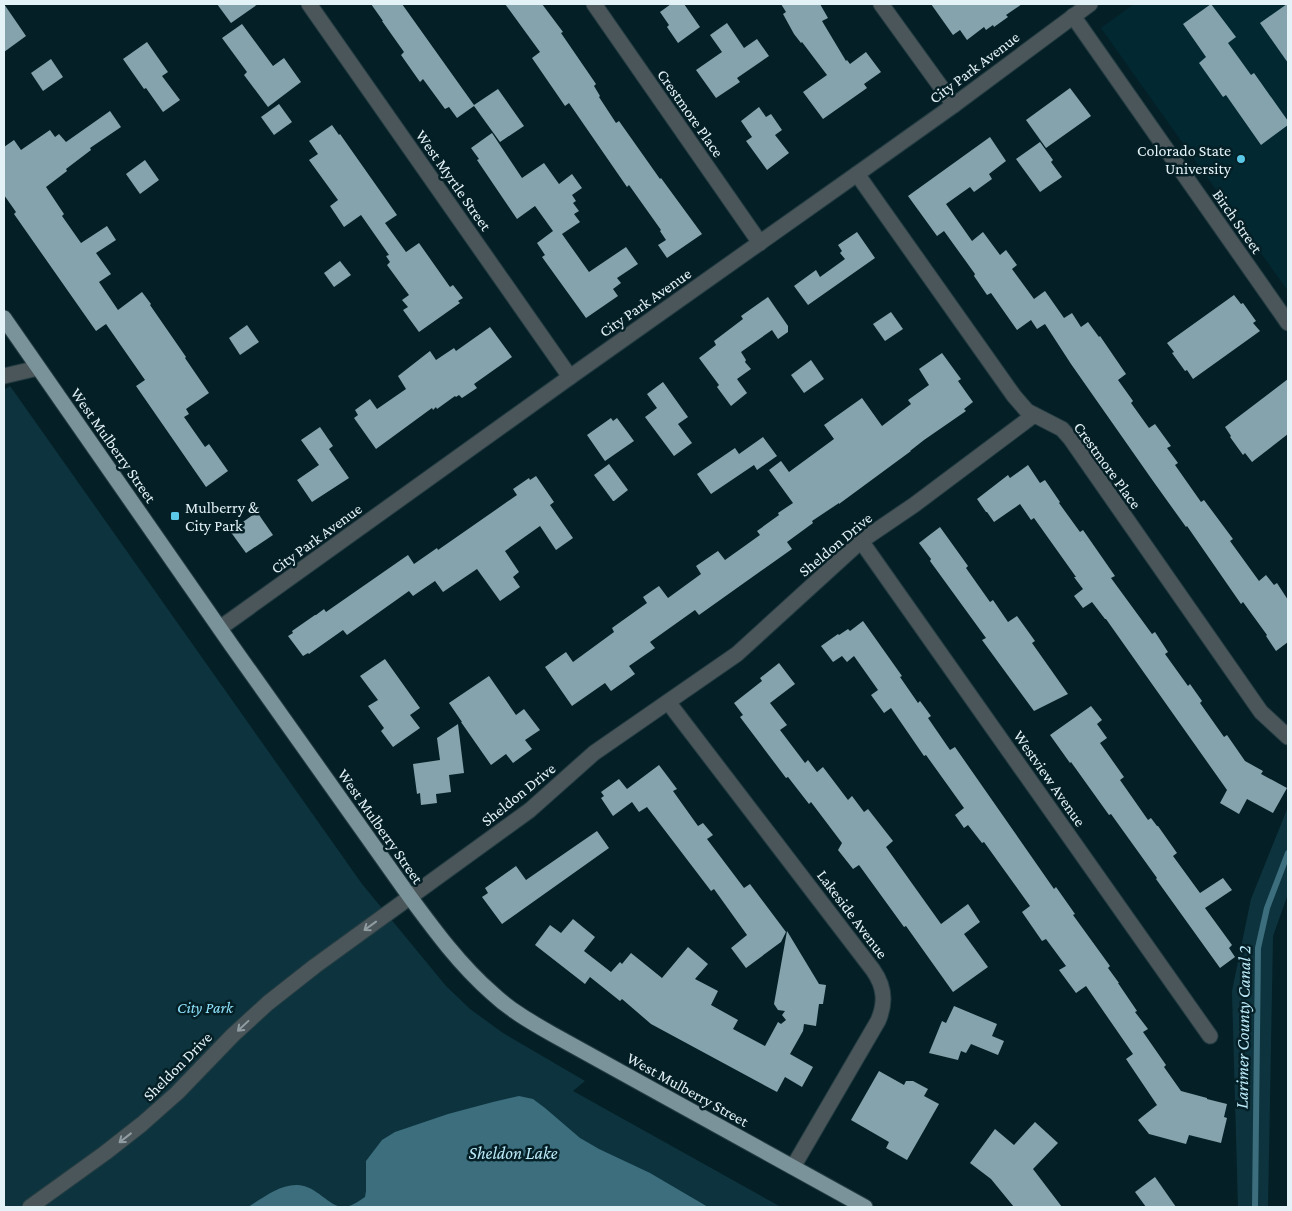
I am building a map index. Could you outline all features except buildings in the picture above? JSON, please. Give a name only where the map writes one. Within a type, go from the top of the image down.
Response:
[{"type":"main road","name":"West Mulberry Street","points":[[6,328],[38,368],[410,897],[466,969],[493,994],[522,1016],[865,1207]]},
{"type":"street","name":"West Myrtle Street","points":[[309,4],[570,377]]},
{"type":"street","name":"Crestmore Place","points":[[594,4],[760,243]]},
{"type":"street","points":[[881,4],[954,105]]},
{"type":"street","name":"City Park Avenue","points":[[220,628],[954,105],[1090,4]]},
{"type":"street","name":"Birch Street","points":[[1073,16],[1288,323]]},
{"type":"street","name":"Crestmore Place","points":[[857,174],[1014,396],[1027,411],[1062,429],[1070,438],[1262,712],[1288,737]]},
{"type":"street","points":[[4,376],[38,368]]},
{"type":"street","name":"Sheldon Drive","points":[[30,1207],[142,1124],[177,1093],[233,1035],[268,1003],[315,966],[530,810],[594,753],[737,654],[861,541],[914,505],[1034,415]]},
{"type":"street","name":"Westview Avenue","points":[[861,541],[1210,1036]]},
{"type":"street","name":"Lakeside Avenue","points":[[668,702],[867,962],[882,986],[884,1004],[878,1021],[793,1167]]},
{"type":"shaded area","name":"Colorado State University","points":[[1134,4],[1288,4],[1288,291],[1101,28]]},
{"type":"green space","name":"City Park","points":[[10,386],[362,884],[446,986],[470,1009],[503,1033],[585,1081],[573,1091],[781,1207],[4,1207],[4,390]]},
{"type":"green space","points":[[1288,807],[1288,894],[1273,936],[1268,1207],[1238,1207],[1232,991],[1251,899]]},
{"type":"water","name":"Sheldon Lake","points":[[519,1096],[533,1099],[580,1138],[650,1173],[708,1207],[346,1207],[365,1197],[366,1161],[382,1140],[395,1132],[448,1114]]},
{"type":"water","points":[[298,1185],[305,1186],[333,1204],[343,1207],[248,1207],[278,1189]]},
{"type":"waterway","name":"Larimer County Canal 2","points":[[1255,1207],[1258,948],[1267,908],[1288,853]]},
{"type":"place","name":"Colorado State University","points":[[1241,159]]},
{"type":"place","name":"Mulberry & City Park","points":[[175,516]]}]
